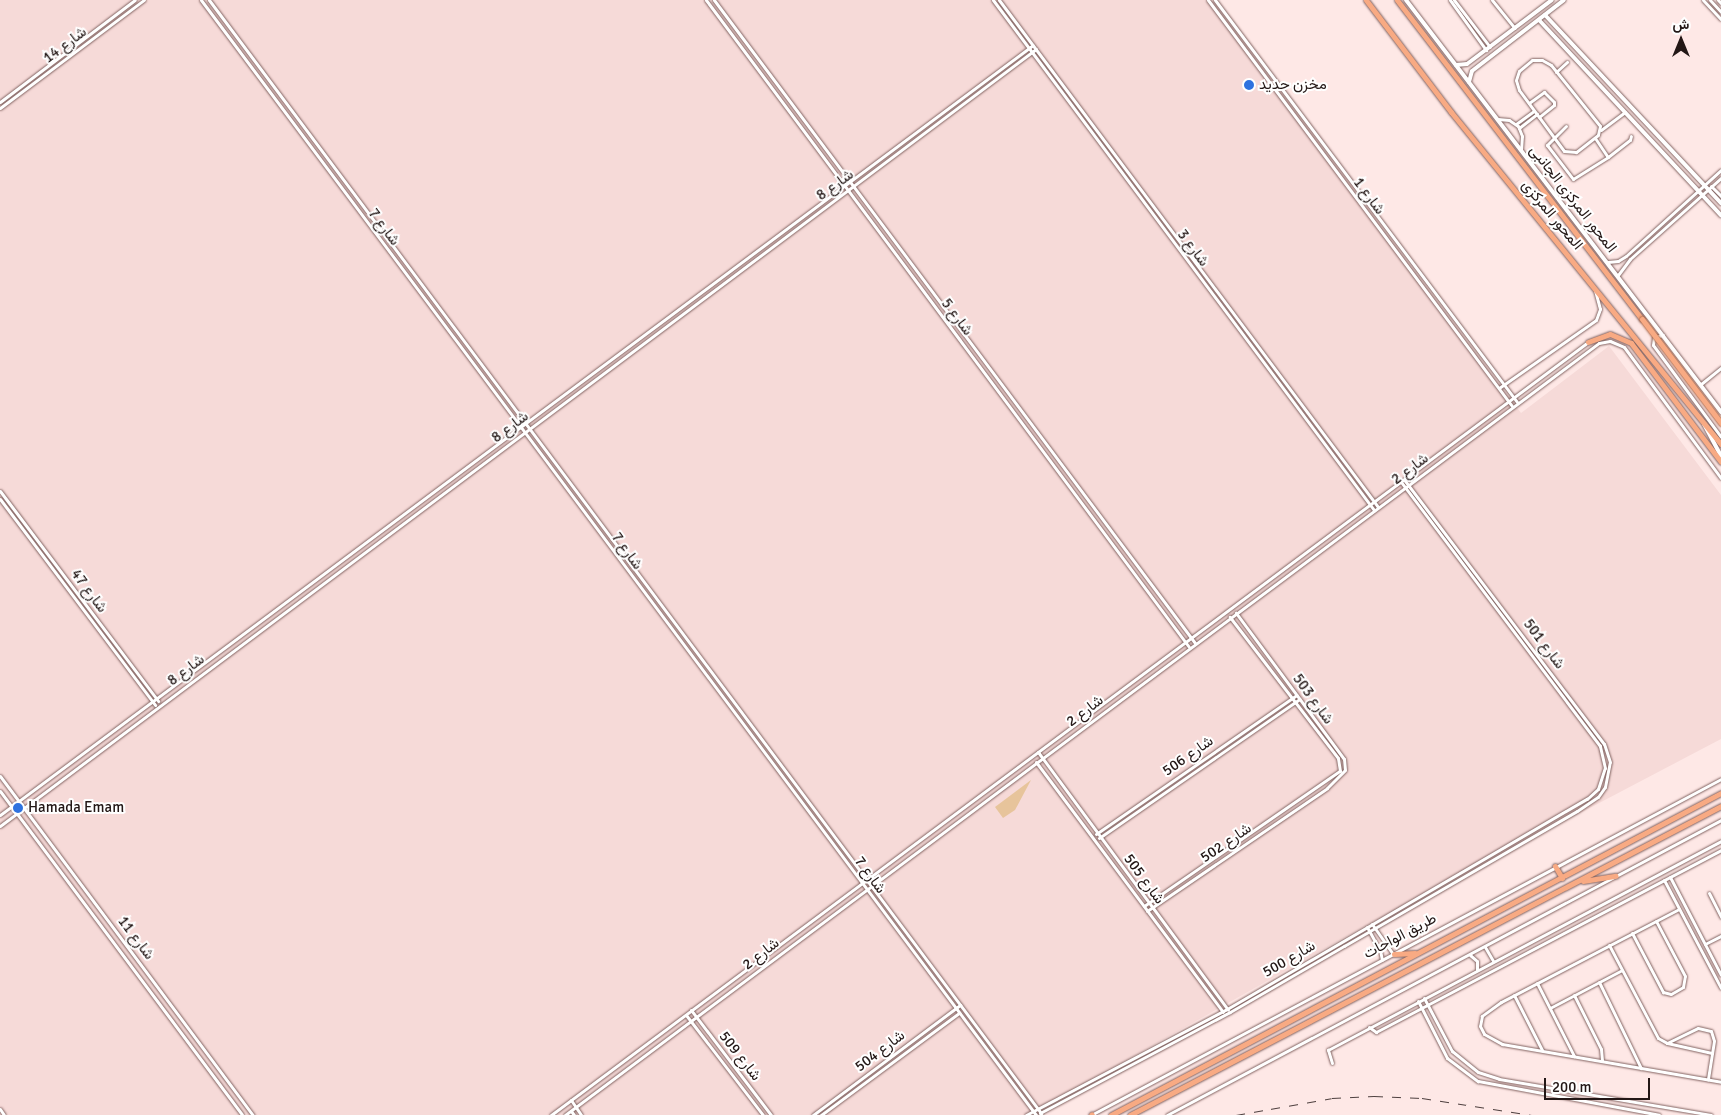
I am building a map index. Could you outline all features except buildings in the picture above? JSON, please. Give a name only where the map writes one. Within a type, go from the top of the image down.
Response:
[{"type":"highway","name":"المحور المركزى","points":[[1366,0],[1451,112],[1592,282],[1721,444]]},
{"type":"highway","name":"المحور المركزى","points":[[1397,0],[1721,423]]},
{"type":"highway","points":[[1588,342],[1610,334],[1631,343],[1719,456],[1721,462]]},
{"type":"highway","name":"طريق الواحات","points":[[1111,1115],[1721,793]]},
{"type":"highway","points":[[1130,1115],[1721,806]]},
{"type":"highway","points":[[1555,866],[1562,878]]},
{"type":"highway","points":[[1577,882],[1616,876]]},
{"type":"highway","points":[[1394,954],[1418,953]]},
{"type":"street","name":"شارع 14","points":[[0,102],[135,0]]},
{"type":"street","name":"شارع 14","points":[[0,108],[144,0]]},
{"type":"street","name":"شارع 7","points":[[201,0],[958,1013],[1037,1114]]},
{"type":"street","name":"شارع 7","points":[[209,0],[1038,1109]]},
{"type":"street","name":"شارع 5","points":[[706,0],[1189,647]]},
{"type":"street","name":"شارع 5","points":[[714,0],[1195,643]]},
{"type":"street","name":"شارع 3","points":[[993,0],[1032,48],[1374,502],[1376,508]]},
{"type":"street","name":"شارع 3","points":[[999,0],[1014,25]]},
{"type":"street","name":"شارع 1","points":[[1208,0],[1512,406]]},
{"type":"street","name":"شارع 1","points":[[1215,0],[1517,402]]},
{"type":"street","name":"المحور المركزى الجانبى","points":[[1406,0],[1721,412]]},
{"type":"street","points":[[1450,0],[1488,48]]},
{"type":"street","points":[[1454,0],[1488,48]]},
{"type":"street","points":[[1492,0],[1515,28]]},
{"type":"street","points":[[1456,65],[1464,65],[1472,60],[1552,0]]},
{"type":"street","points":[[1469,82],[1476,67],[1564,0]]},
{"type":"street","points":[[1703,0],[1721,19]]},
{"type":"street","points":[[1710,0],[1721,12]]},
{"type":"street","points":[[1718,0],[1721,3]]},
{"type":"street","points":[[1545,15],[1710,188],[1721,203]]},
{"type":"street","points":[[1539,20],[1721,215]]},
{"type":"street","name":"شارع 8","points":[[0,826],[527,426],[1032,48]]},
{"type":"street","name":"شارع 3","points":[[1032,48],[1370,504],[1376,508]]},
{"type":"street","points":[[1472,60],[1476,67]]},
{"type":"street","points":[[1600,131],[1548,63],[1538,60],[1520,68],[1517,84],[1564,150],[1572,153],[1595,138],[1600,131],[1625,112]]},
{"type":"street","points":[[1556,72],[1566,62]]},
{"type":"street","points":[[1606,92],[1612,87]]},
{"type":"street","points":[[1516,124],[1554,106],[1554,102],[1544,92],[1529,103]]},
{"type":"street","points":[[1615,102],[1622,97]]},
{"type":"street","points":[[1296,118],[1300,114]]},
{"type":"street","points":[[1519,128],[1537,114]]},
{"type":"street","points":[[1498,119],[1516,124],[1519,128],[1521,149]]},
{"type":"street","points":[[1566,126],[1553,137],[1548,146],[1572,179],[1608,156],[1631,136]]},
{"type":"street","points":[[1595,138],[1608,156]]},
{"type":"street","points":[[1608,262],[1618,261],[1626,256],[1721,170]]},
{"type":"street","points":[[1618,275],[1630,259],[1721,178]]},
{"type":"street","points":[[1710,188],[1721,196]]},
{"type":"street","points":[[1402,259],[1407,256]]},
{"type":"street","points":[[1626,256],[1630,259]]},
{"type":"street","points":[[1499,388],[1596,320],[1600,309],[1592,282]]},
{"type":"street","points":[[1664,335],[1654,337],[1653,345],[1721,437]]},
{"type":"street","name":"شارع 2","points":[[565,1115],[1517,402],[1599,343],[1610,341],[1624,347],[1721,478]]},
{"type":"street","name":"شارع 2","points":[[551,1115],[1588,342]]},
{"type":"street","points":[[1700,384],[1721,368]]},
{"type":"street","points":[[996,389],[1003,384]]},
{"type":"street","points":[[1704,422],[1706,434],[1719,456]]},
{"type":"street","name":"شارع 8","points":[[0,815],[522,430]]},
{"type":"street","name":"شارع 501","points":[[1402,481],[1600,746],[1605,768],[1596,795],[1560,818]]},
{"type":"street","name":"شارع 47","points":[[0,491],[155,702]]},
{"type":"street","name":"شارع 47","points":[[0,500],[158,705]]},
{"type":"street","name":"شارع 503","points":[[1236,613],[1344,760],[1345,770],[1316,793]]},
{"type":"street","name":"شارع 503","points":[[1230,617],[1338,758],[1341,768],[1338,774],[1316,793]]},
{"type":"street","name":"شارع 506","points":[[1093,836],[1297,695]]},
{"type":"street","name":"شارع 506","points":[[1098,839],[1300,699]]},
{"type":"street","points":[[1260,720],[1263,724]]},
{"type":"street","points":[[1320,736],[1324,732]]},
{"type":"street","name":"شارع 505","points":[[1038,752],[1097,834],[1098,839],[1147,911],[1223,1013]]},
{"type":"street","name":"شارع 505","points":[[1036,762],[1152,908],[1228,1010]]},
{"type":"street","name":"شارع 11","points":[[0,776],[253,1115]]},
{"type":"street","name":"طريق الواحات","points":[[1091,1115],[1721,779]]},
{"type":"street","name":"شارع 11","points":[[0,791],[242,1115]]},
{"type":"street","name":"شارع 502","points":[[1144,906],[1286,809],[1316,793]]},
{"type":"street","name":"شارع 502","points":[[1147,911],[1289,814],[1316,793]]},
{"type":"street","points":[[1286,809],[1289,814]]},
{"type":"street","name":"شارع 500","points":[[1026,1115],[1037,1114],[1223,1013],[1415,899],[1560,818]]},
{"type":"street","name":"شارع 500","points":[[1228,1010],[1500,856],[1560,818]]},
{"type":"street","points":[[1167,1115],[1721,820]]},
{"type":"street","points":[[1332,1063],[1328,1050],[1721,841]]},
{"type":"street","points":[[1369,1028],[1376,1032],[1721,850]]},
{"type":"street","points":[[1498,852],[1500,856]]},
{"type":"street","points":[[1670,877],[1721,973]]},
{"type":"street","points":[[1664,880],[1721,988]]},
{"type":"street","points":[[1641,883],[1644,890]]},
{"type":"street","points":[[1438,886],[1441,890]]},
{"type":"street","points":[[1709,893],[1721,917]]},
{"type":"street","points":[[1415,899],[1418,903]]},
{"type":"street","points":[[1680,909],[1514,995],[1482,1016],[1481,1031],[1502,1044],[1721,1082]]},
{"type":"street","points":[[1632,933],[1663,992],[1671,994],[1683,987],[1685,976],[1656,921]]},
{"type":"street","points":[[1372,924],[1386,948],[1394,954]]},
{"type":"street","points":[[1367,927],[1380,950],[1382,960]]},
{"type":"street","points":[[1705,944],[1721,936]]},
{"type":"street","points":[[1342,942],[1344,946]]},
{"type":"street","points":[[1609,946],[1655,1033],[1667,1043],[1712,1053]]},
{"type":"street","points":[[1485,947],[1493,962]]},
{"type":"street","points":[[1469,955],[1477,961],[1477,970]]},
{"type":"street","points":[[1550,1008],[1622,970]]},
{"type":"street","points":[[738,976],[742,983]]},
{"type":"street","points":[[1599,982],[1641,1068]]},
{"type":"street","points":[[1537,983],[1574,1056]]},
{"type":"street","points":[[1514,995],[1542,1050]]},
{"type":"street","points":[[1574,995],[1601,1049],[1602,1061]]},
{"type":"street","points":[[1424,998],[1452,1051],[1478,1072],[1499,1079],[1711,1115]]},
{"type":"street","points":[[1418,1001],[1447,1058],[1472,1078],[1491,1086],[1659,1115]]},
{"type":"street","name":"شارع 504","points":[[821,1115],[960,1005]]},
{"type":"street","name":"شارع 509","points":[[691,1010],[771,1115]]},
{"type":"street","name":"شارع 504","points":[[930,1030],[963,1010]]},
{"type":"street","name":"شارع 500","points":[[1037,1114],[1038,1109],[1223,1013]]},
{"type":"street","name":"شارع 509","points":[[686,1015],[763,1115]]},
{"type":"street","points":[[1667,1043],[1703,1027],[1714,1035],[1708,1080]]},
{"type":"street","points":[[737,1081],[742,1077]]},
{"type":"street","name":"شارع 504","points":[[813,1115],[864,1080]]},
{"type":"street","points":[[222,1088],[229,1083]]},
{"type":"street","points":[[570,1100],[582,1115]]},
{"type":"street","points":[[1627,1110],[1629,1101]]},
{"type":"street","points":[[0,1109],[4,1115]]},
{"type":"street","points":[[570,1111],[574,1115]]},
{"type":"shaded area","points":[[0,0],[1212,0],[1521,413],[1609,346],[1721,495],[1721,739],[1365,926],[1029,1115],[0,1115]]},
{"type":"shaded area","points":[[1031,780],[1015,810],[1003,818],[995,807]]},
{"type":"railway","points":[[1236,1115],[1332,1098],[1374,1096],[1422,1098],[1532,1115]]},
{"type":"place","name":"مخزن حديد","points":[[1249,85]]},
{"type":"place","name":"Hamada Emam","points":[[18,808]]}]
